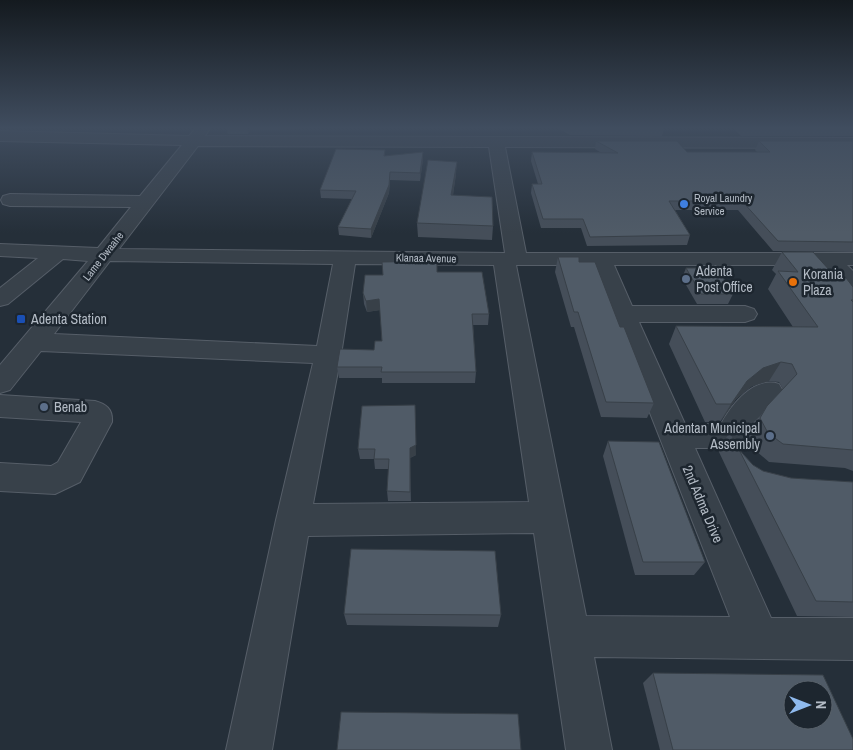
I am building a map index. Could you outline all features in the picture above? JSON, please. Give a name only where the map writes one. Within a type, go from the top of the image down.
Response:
[{"type":"street","name":"Lame Dwaahe","points":[[0,382],[176,163]]},
{"type":"street","points":[[499,163],[510,259],[548,517],[589,750]]},
{"type":"street","points":[[10,200],[146,202]]},
{"type":"street","name":"Klanaa Avenue","points":[[0,250],[104,255],[601,260],[853,259]]},
{"type":"street","points":[[3,293],[58,253]]},
{"type":"street","points":[[249,750],[293,520],[328,355],[345,257]]},
{"type":"street","points":[[829,259],[853,284]]},
{"type":"street","name":"2nd Adma Drive","points":[[601,260],[759,638]]},
{"type":"street","points":[[624,314],[745,314]]},
{"type":"street","points":[[34,342],[328,355]]},
{"type":"street","points":[[674,436],[737,448],[734,424],[747,408],[769,391]]},
{"type":"street","points":[[0,406],[95,412],[98,415],[97,422],[69,472],[62,477],[55,480],[0,477]]},
{"type":"street","points":[[293,520],[548,517]]},
{"type":"street","points":[[568,636],[853,639]]},
{"type":"building","points":[[331,163],[421,163],[420,173],[390,172],[389,185],[371,229],[338,227],[356,191],[320,190]]},
{"type":"building","points":[[427,163],[457,163],[451,195],[492,197],[493,226],[417,223]]},
{"type":"building","points":[[535,163],[853,163],[853,242],[778,241],[742,201],[669,201],[690,235],[590,237],[583,219],[543,219],[532,184],[542,184]]},
{"type":"building","points":[[782,252],[813,252],[832,273],[843,274],[853,287],[853,300],[851,300],[853,302],[853,450],[783,444],[768,433],[760,418],[767,406],[797,374],[792,364],[781,362],[763,368],[747,381],[731,404],[716,404],[676,326],[818,327],[778,271],[798,272]]},
{"type":"building","points":[[558,257],[579,257],[579,262],[595,262],[620,327],[624,327],[654,403],[606,402],[578,312],[574,312]]},
{"type":"building","points":[[437,261],[437,272],[482,272],[489,314],[472,314],[476,372],[381,372],[382,367],[337,367],[340,349],[374,350],[375,341],[382,341],[379,299],[366,301],[363,293],[365,275],[383,275],[382,262]]},
{"type":"building","points":[[686,268],[717,268],[733,294],[701,294]]},
{"type":"building","points":[[415,405],[416,445],[410,448],[410,492],[387,491],[389,459],[374,459],[375,449],[358,449],[362,406]]},
{"type":"building","points":[[730,432],[742,453],[753,465],[763,471],[791,478],[853,482],[853,602],[816,601]]},
{"type":"building","points":[[608,441],[659,442],[705,562],[643,562]]},
{"type":"building","points":[[351,549],[495,551],[501,615],[344,614]]},
{"type":"building","points":[[653,673],[823,675],[825,680],[783,680],[783,730],[833,730],[833,696],[853,739],[853,750],[673,750]]},
{"type":"building","points":[[341,712],[518,714],[521,750],[337,750]]},
{"type":"place","name":"Royal Laundry Service","points":[[684,204]]},
{"type":"place","name":"Adenta Post Office","points":[[686,279]]},
{"type":"place","name":"Korania Plaza","points":[[793,282]]},
{"type":"place","name":"Adenta Station","points":[[21,319]]},
{"type":"place","name":"Benab","points":[[44,407]]},
{"type":"place","name":"Adentan Municipal Assembly","points":[[770,436]]}]
